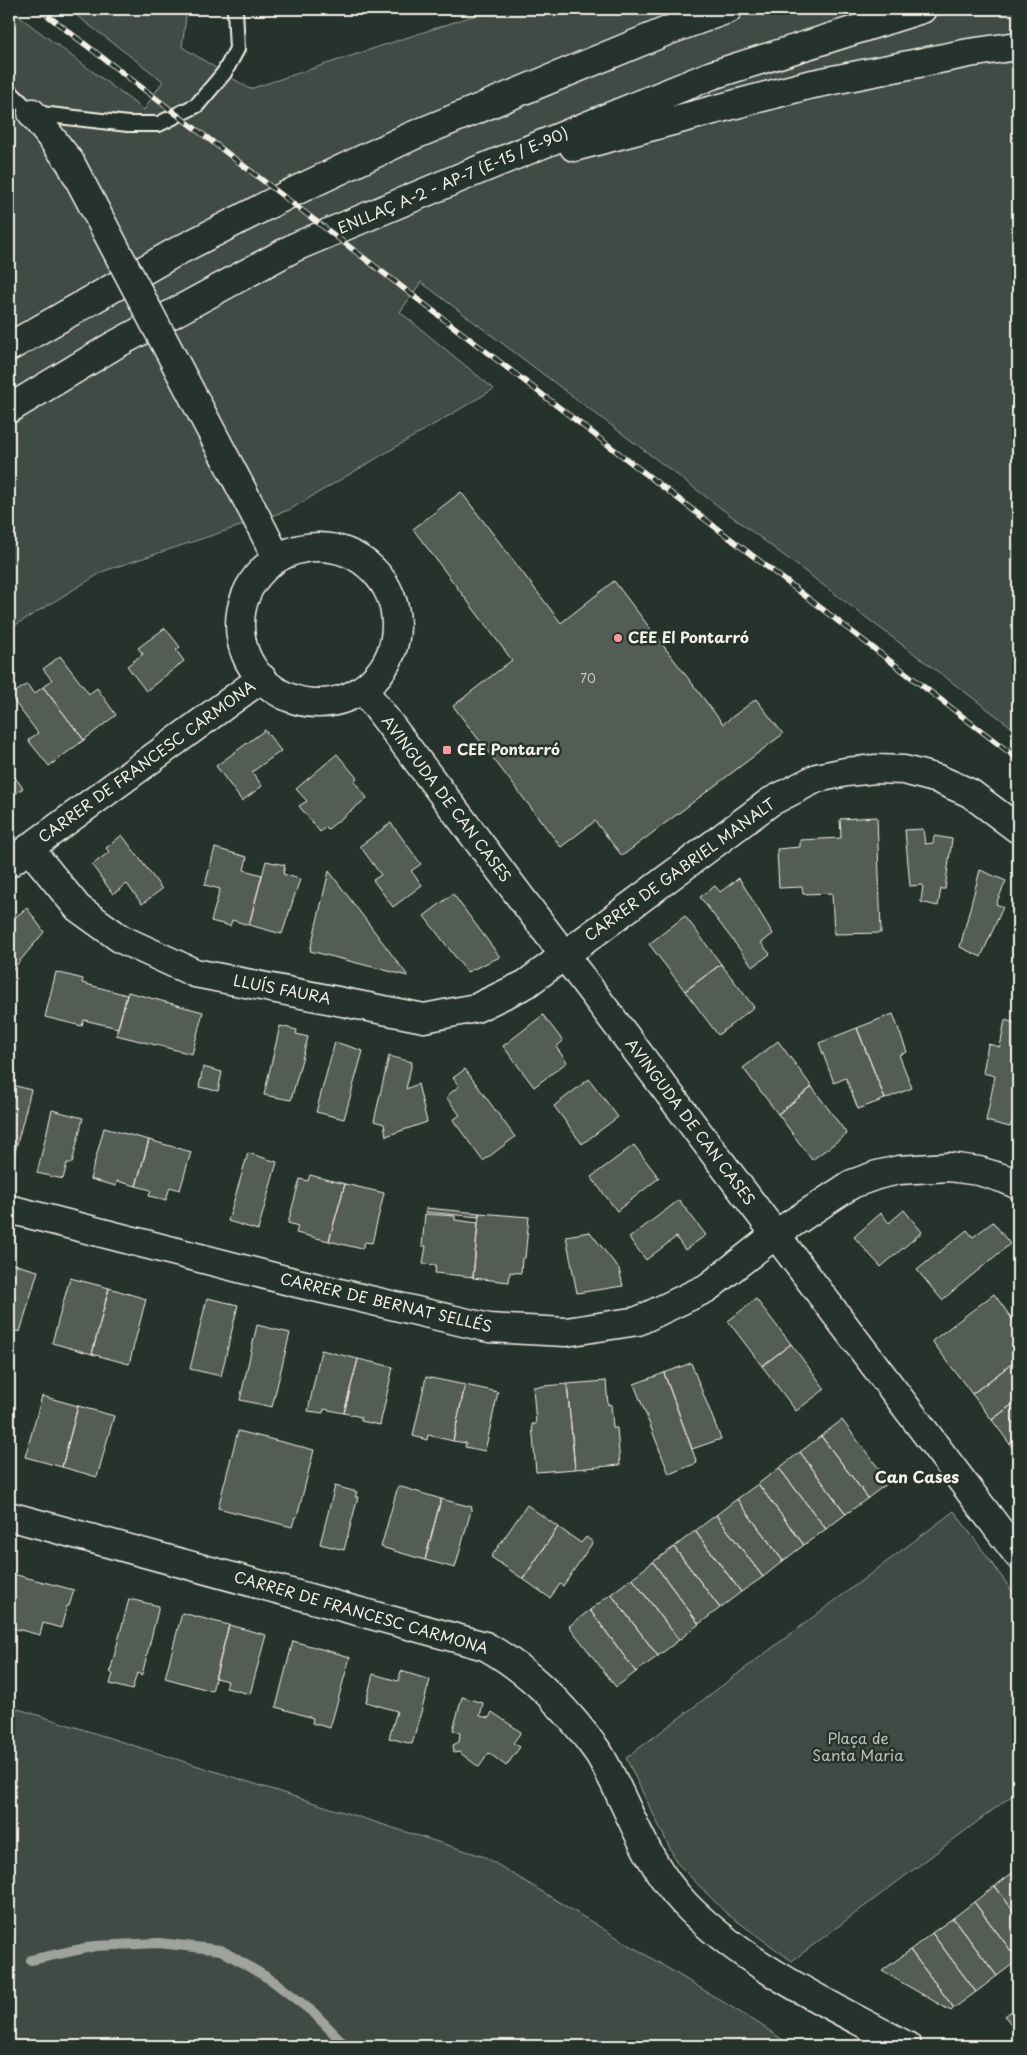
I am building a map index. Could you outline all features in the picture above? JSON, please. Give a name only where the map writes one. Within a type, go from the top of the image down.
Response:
[{"type":"main road","points":[[9,348],[174,253],[292,193],[403,140],[667,31],[728,9]]},
{"type":"main road","name":"ENLLAÇ A-2 - AP-7 (E-15 / E-90)","points":[[9,409],[113,346],[295,247],[712,75],[922,9]]},
{"type":"main road","points":[[464,176],[808,85],[1018,46]]},
{"type":"main road","points":[[32,113],[70,162],[277,558]]},
{"type":"main road","points":[[325,547],[351,554],[373,569],[389,591],[396,616],[395,643],[384,668],[363,689],[346,698],[323,703],[301,701],[279,692],[262,678],[249,660],[242,639],[241,617],[246,595],[258,576],[277,558],[298,549],[325,547]]},
{"type":"main road","name":"CARRER DE FRANCESC CARMONA","points":[[19,855],[262,678]]},
{"type":"main road","name":"AVINGUDA DE CAN CASES","points":[[363,689],[1018,1555]]},
{"type":"main road","name":"CARRER DE GABRIEL MANALT","points":[[564,955],[770,802],[817,778],[846,772],[904,770],[938,779],[970,793],[1018,828]]},
{"type":"main road","name":"LLUÍS FAURA","points":[[19,855],[78,908],[121,939],[195,973],[424,1018],[476,1008],[526,984],[564,955]]},
{"type":"main road","name":"CARRER DE BERNAT SELLÉS","points":[[9,1209],[287,1280],[488,1328],[566,1332],[638,1321],[707,1288],[776,1234],[852,1184],[899,1170],[948,1167],[979,1172],[1005,1179],[1018,1185]]},
{"type":"main road","name":"CARRER DE FRANCESC CARMONA","points":[[9,1516],[485,1646],[508,1659],[556,1700],[601,1756],[645,1848],[668,1883],[685,1904],[736,1946],[781,1977],[907,2046]]},
{"type":"lane","points":[[9,91],[32,113],[111,123],[159,124],[197,105],[224,73],[237,49],[235,9]]},
{"type":"green space","points":[[9,9],[144,110],[163,81],[68,9],[187,9],[182,47],[250,89],[494,9],[1018,9],[1018,732],[421,282],[400,312],[494,389],[289,510],[104,571],[9,629]]},
{"type":"green space","name":"Plaça de Santa Maria","points":[[954,1511],[1018,1599],[1018,1791],[792,1961],[726,1913],[677,1863],[626,1758]]},
{"type":"green space","points":[[9,1706],[485,1857],[761,2025],[792,2046],[9,2046]]},
{"type":"building","points":[[461,492],[561,623],[614,581],[723,724],[756,699],[783,734],[622,856],[595,821],[561,847],[453,706],[512,660],[413,529]]},
{"type":"building","points":[[165,628],[180,647],[176,650],[184,661],[146,691],[127,666],[143,654],[138,648]]},
{"type":"building","points":[[60,656],[89,694],[97,688],[116,715],[84,740],[43,687],[52,680],[43,669]]},
{"type":"building","points":[[27,684],[34,694],[43,687],[84,740],[49,766],[28,740],[38,733],[10,696]]},
{"type":"building","points":[[265,730],[281,751],[252,772],[262,786],[242,801],[216,766]]},
{"type":"building","points":[[337,754],[357,778],[354,781],[367,798],[328,829],[326,827],[320,832],[299,806],[307,801],[296,789]]},
{"type":"building","points":[[9,770],[23,788],[9,799]]},
{"type":"building","points":[[877,817],[881,933],[834,934],[832,893],[803,894],[802,887],[779,888],[777,849],[800,847],[800,840],[841,838],[840,819]]},
{"type":"building","points":[[391,823],[421,864],[411,871],[422,885],[393,907],[373,880],[381,875],[360,846]]},
{"type":"building","points":[[923,829],[925,844],[933,843],[934,836],[952,839],[945,889],[941,889],[938,906],[921,902],[923,885],[910,886],[905,830]]},
{"type":"building","points":[[122,835],[162,889],[142,904],[127,884],[113,894],[92,865],[109,852],[106,848]]},
{"type":"building","points":[[215,848],[247,857],[244,870],[262,875],[249,925],[232,920],[230,926],[211,921],[220,889],[205,885]]},
{"type":"building","points":[[266,861],[285,865],[283,874],[300,879],[282,934],[249,925]]},
{"type":"building","points":[[980,870],[1006,881],[996,904],[1003,907],[981,957],[960,947]]},
{"type":"building","points":[[329,871],[408,976],[310,951]]},
{"type":"building","points":[[739,878],[773,934],[761,943],[770,954],[753,967],[700,897],[715,886],[720,892]]},
{"type":"building","points":[[453,894],[500,957],[467,972],[424,916]]},
{"type":"building","points":[[27,908],[44,932],[9,974],[9,922]]},
{"type":"building","points":[[685,916],[721,964],[685,991],[649,944]]},
{"type":"building","points":[[721,964],[754,1007],[718,1035],[685,991]]},
{"type":"building","points":[[56,972],[83,979],[82,983],[127,995],[118,1028],[84,1020],[82,1026],[45,1017]]},
{"type":"building","points":[[128,992],[203,1012],[192,1054],[116,1035]]},
{"type":"building","points":[[893,1014],[907,1052],[899,1055],[912,1088],[885,1099],[857,1028]]},
{"type":"building","points":[[543,1015],[563,1041],[556,1047],[567,1062],[534,1087],[503,1046]]},
{"type":"building","points":[[1005,1020],[1018,1024],[1018,1105],[1010,1127],[986,1121],[995,1076],[983,1073],[988,1044],[1000,1047]]},
{"type":"building","points":[[280,1026],[297,1030],[296,1034],[308,1037],[291,1100],[264,1095]]},
{"type":"building","points":[[857,1028],[885,1099],[858,1109],[846,1078],[834,1083],[819,1043]]},
{"type":"building","points":[[778,1041],[812,1087],[778,1114],[743,1068]]},
{"type":"building","points":[[335,1042],[363,1051],[344,1119],[316,1112]]},
{"type":"building","points":[[389,1056],[412,1062],[406,1089],[418,1084],[427,1122],[386,1136],[384,1124],[374,1121]]},
{"type":"building","points":[[203,1067],[222,1072],[218,1091],[199,1087]]},
{"type":"building","points":[[465,1069],[515,1137],[483,1161],[453,1120],[460,1115],[446,1097],[459,1086],[453,1078]]},
{"type":"building","points":[[589,1079],[618,1117],[582,1144],[554,1106]]},
{"type":"building","points":[[9,1084],[31,1090],[11,1167],[9,1166]]},
{"type":"building","points":[[812,1087],[847,1134],[812,1160],[778,1114]]},
{"type":"building","points":[[52,1110],[83,1118],[72,1163],[67,1163],[63,1179],[37,1173]]},
{"type":"building","points":[[104,1128],[149,1140],[136,1186],[117,1181],[116,1186],[90,1179]]},
{"type":"building","points":[[149,1140],[191,1152],[180,1190],[170,1187],[166,1200],[149,1196],[151,1190],[136,1186]]},
{"type":"building","points":[[634,1145],[659,1178],[617,1211],[591,1177]]},
{"type":"building","points":[[248,1153],[277,1162],[258,1230],[228,1221]]},
{"type":"building","points":[[310,1175],[345,1184],[329,1241],[296,1233],[298,1226],[288,1223],[300,1179],[308,1181]]},
{"type":"building","points":[[345,1184],[384,1193],[372,1243],[365,1242],[362,1249],[329,1241]]},
{"type":"building","points":[[679,1200],[706,1235],[685,1250],[676,1237],[646,1260],[629,1238]]},
{"type":"building","points":[[426,1208],[479,1213],[479,1217],[426,1212]]},
{"type":"building","points":[[904,1210],[922,1232],[881,1267],[854,1237],[881,1213],[889,1223]]},
{"type":"building","points":[[479,1213],[529,1217],[525,1258],[522,1258],[521,1273],[510,1272],[509,1282],[473,1278]]},
{"type":"building","points":[[425,1214],[455,1216],[455,1220],[478,1223],[473,1277],[435,1273],[436,1265],[423,1264],[426,1246],[422,1246]]},
{"type":"building","points":[[993,1222],[1010,1244],[942,1300],[917,1270],[967,1230],[973,1237]]},
{"type":"building","points":[[590,1232],[619,1269],[623,1286],[577,1293],[566,1236]]},
{"type":"building","points":[[9,1263],[38,1271],[20,1332],[9,1329]]},
{"type":"building","points":[[70,1278],[109,1288],[92,1354],[52,1343]]},
{"type":"building","points":[[109,1288],[146,1299],[129,1364],[92,1354]]},
{"type":"building","points":[[994,1294],[1018,1327],[1018,1359],[972,1394],[932,1341]]},
{"type":"building","points":[[207,1298],[238,1305],[221,1376],[190,1369]]},
{"type":"building","points":[[756,1299],[791,1344],[762,1366],[728,1321]]},
{"type":"building","points":[[257,1325],[290,1333],[272,1407],[240,1400]]},
{"type":"building","points":[[791,1344],[825,1389],[796,1411],[762,1366]]},
{"type":"building","points":[[321,1350],[358,1359],[344,1413],[324,1409],[323,1413],[308,1411]]},
{"type":"building","points":[[358,1359],[393,1367],[380,1425],[361,1421],[361,1417],[344,1413]]},
{"type":"building","points":[[1018,1359],[1018,1400],[992,1420],[972,1394]]},
{"type":"building","points":[[691,1363],[721,1439],[692,1449],[664,1373]]},
{"type":"building","points":[[664,1373],[697,1463],[669,1474],[634,1384]]},
{"type":"building","points":[[426,1377],[465,1385],[453,1441],[428,1435],[427,1440],[413,1436]]},
{"type":"building","points":[[606,1381],[608,1405],[611,1404],[613,1428],[617,1428],[620,1465],[575,1469],[567,1384]]},
{"type":"building","points":[[567,1384],[575,1469],[536,1472],[532,1424],[536,1424],[533,1387]]},
{"type":"building","points":[[465,1385],[498,1392],[485,1451],[465,1447],[466,1443],[453,1441]]},
{"type":"building","points":[[42,1396],[78,1406],[62,1467],[25,1457]]},
{"type":"building","points":[[1018,1400],[1018,1455],[992,1420]]},
{"type":"building","points":[[78,1406],[114,1416],[97,1477],[62,1467]]},
{"type":"building","points":[[842,1420],[889,1482],[868,1498],[821,1436]]},
{"type":"building","points":[[238,1431],[314,1450],[297,1517],[295,1517],[292,1527],[218,1508]]},
{"type":"building","points":[[821,1436],[868,1498],[846,1514],[800,1452]]},
{"type":"building","points":[[800,1452],[846,1514],[826,1529],[779,1468]]},
{"type":"building","points":[[779,1468],[826,1529],[804,1545],[758,1484]]},
{"type":"building","points":[[758,1484],[804,1545],[783,1561],[737,1499]]},
{"type":"building","points":[[335,1486],[357,1492],[355,1497],[358,1497],[344,1550],[320,1544]]},
{"type":"building","points":[[398,1486],[441,1499],[425,1560],[381,1547]]},
{"type":"building","points":[[441,1499],[472,1507],[455,1568],[425,1560]]},
{"type":"building","points":[[737,1499],[783,1561],[763,1577],[716,1515]]},
{"type":"building","points":[[527,1505],[558,1527],[523,1579],[491,1557]]},
{"type":"building","points":[[716,1515],[763,1577],[741,1592],[695,1531]]},
{"type":"building","points":[[558,1527],[581,1543],[586,1537],[593,1542],[563,1586],[560,1584],[550,1598],[523,1579]]},
{"type":"building","points":[[695,1531],[741,1592],[720,1608],[674,1547]]},
{"type":"building","points":[[674,1547],[720,1608],[699,1624],[653,1562]]},
{"type":"building","points":[[653,1562],[699,1624],[679,1640],[632,1578]]},
{"type":"building","points":[[9,1573],[74,1590],[61,1628],[43,1623],[40,1635],[9,1627]]},
{"type":"building","points":[[632,1578],[679,1640],[658,1656],[611,1594]]},
{"type":"building","points":[[611,1594],[658,1656],[636,1672],[590,1610]]},
{"type":"building","points":[[129,1599],[159,1606],[142,1675],[137,1673],[132,1690],[110,1684],[113,1674],[110,1672]]},
{"type":"building","points":[[590,1610],[636,1672],[616,1687],[569,1626]]},
{"type":"building","points":[[182,1613],[229,1625],[212,1691],[165,1678]]},
{"type":"building","points":[[229,1625],[266,1635],[250,1694],[226,1688],[228,1681],[215,1678]]},
{"type":"building","points":[[293,1641],[350,1657],[330,1728],[312,1723],[313,1718],[276,1707]]},
{"type":"building","points":[[401,1671],[430,1680],[412,1744],[389,1738],[397,1711],[366,1702],[373,1674],[398,1681]]},
{"type":"building","points":[[462,1697],[483,1703],[480,1716],[489,1718],[492,1712],[521,1732],[513,1743],[520,1747],[506,1766],[489,1753],[479,1767],[459,1752],[454,1753],[453,1745],[459,1742],[460,1733],[453,1730]]},
{"type":"building","points":[[1016,1870],[1018,1873],[1018,1917],[995,1886]]},
{"type":"building","points":[[995,1886],[1018,1917],[1018,1960],[974,1902]]},
{"type":"building","points":[[974,1902],[1018,1960],[997,1976],[953,1918]]},
{"type":"building","points":[[953,1918],[997,1976],[976,1992],[932,1933]]},
{"type":"building","points":[[932,1933],[976,1992],[954,2008],[910,1950]]},
{"type":"building","points":[[910,1950],[954,2008],[951,2011],[882,1971]]},
{"type":"building","points":[[1018,2006],[1018,2034],[1005,2016]]},
{"type":"waterway","points":[[31,1960],[95,1946],[159,1943],[221,1950],[273,1981],[314,2013],[346,2046]]},
{"type":"railway","points":[[39,9],[1018,759]]},
{"type":"place","name":"CEE El Pontarró","points":[[618,638]]},
{"type":"place","name":"CEE Pontarró","points":[[447,750]]},
{"type":"district","name":"Can Cases","points":[[917,1477]]}]
